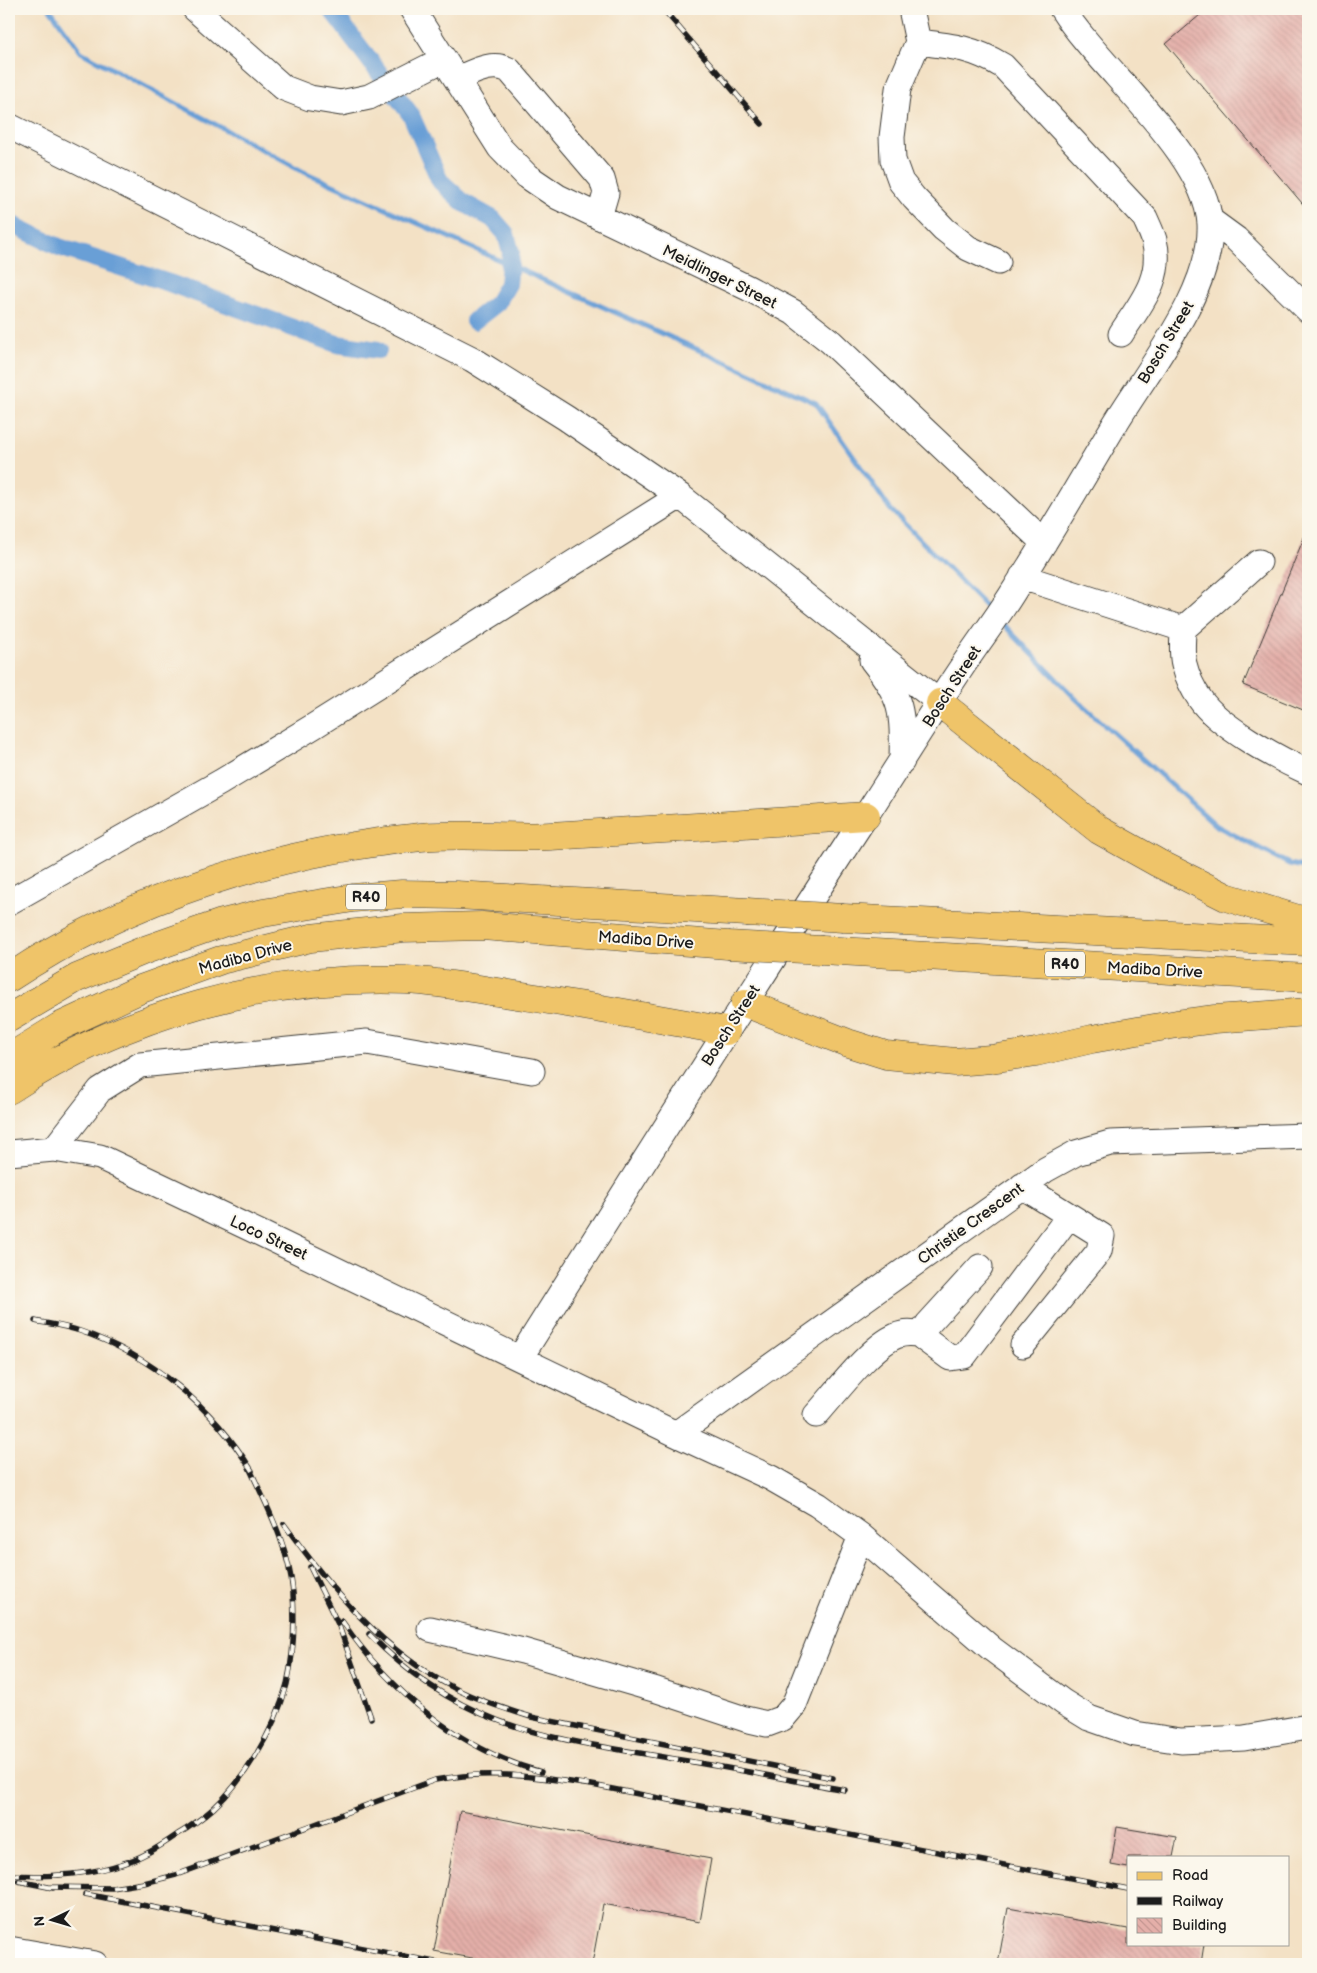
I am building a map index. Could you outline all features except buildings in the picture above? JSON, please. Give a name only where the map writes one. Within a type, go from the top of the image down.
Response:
[{"type":"main road","points":[[940,703],[1099,830],[1158,863],[1226,897],[1308,922]]},
{"type":"main road","points":[[9,978],[65,942],[106,921],[164,898],[231,873],[283,859],[348,846],[424,837],[547,836],[866,816]]},
{"type":"main road","name":"Madiba Drive","points":[[9,1018],[77,978],[144,950],[222,923],[264,912],[353,898],[402,894],[456,895],[843,918],[1308,942]]},
{"type":"main road","name":"Madiba Drive","points":[[9,1058],[59,1028],[141,988],[221,960],[311,938],[403,928],[482,926],[728,945],[1308,978]]},
{"type":"main road","points":[[9,1090],[81,1050],[174,1011],[241,995],[327,982],[408,980],[596,1007],[726,1031]]},
{"type":"main road","points":[[745,1003],[848,1043],[886,1055],[955,1062],[1036,1052],[1092,1039],[1177,1024],[1215,1019],[1308,1012]]},
{"type":"street","points":[[196,9],[284,88],[310,98],[341,102],[369,98],[444,59]]},
{"type":"street","name":"Meidlinger Street","points":[[412,9],[500,148],[527,176],[558,197],[748,288],[793,312],[831,342],[1044,543]]},
{"type":"street","points":[[911,9],[918,42],[898,89],[892,137],[893,160],[901,182],[944,229],[968,248],[998,262]]},
{"type":"street","name":"Bosch Street","points":[[520,1358],[726,1031],[1044,543],[1129,401],[1165,345],[1190,301],[1203,271],[1209,247],[1210,220],[1203,194],[1189,165],[1092,49],[1062,9]]},
{"type":"street","points":[[918,42],[960,47],[986,55],[1004,66],[1146,218],[1154,241],[1156,261],[1154,276],[1151,287],[1121,334]]},
{"type":"street","points":[[457,80],[493,65],[509,70],[602,179],[606,193],[599,217]]},
{"type":"street","points":[[9,126],[472,359],[566,418],[680,496],[940,703]]},
{"type":"street","points":[[1210,220],[1236,239],[1308,310]]},
{"type":"street","points":[[9,902],[212,787],[314,726],[680,496]]},
{"type":"street","points":[[1258,562],[1183,629],[1183,662],[1189,679],[1201,700],[1229,728],[1289,764],[1308,772]]},
{"type":"street","points":[[1018,584],[1183,629]]},
{"type":"street","points":[[848,630],[887,679],[898,700],[903,724],[902,761]]},
{"type":"street","points":[[54,1149],[100,1090],[140,1065],[368,1042],[532,1071]]},
{"type":"street","name":"Christie Crescent","points":[[676,1434],[1022,1186],[1045,1170],[1076,1153],[1110,1143],[1308,1136]]},
{"type":"street","name":"Loco Street","points":[[9,1153],[54,1149],[100,1157],[771,1478],[818,1505],[861,1536],[992,1649],[1063,1702],[1089,1718],[1135,1734],[1181,1741],[1244,1738],[1308,1727]]},
{"type":"street","points":[[1022,1186],[1102,1236],[1099,1251],[1023,1346]]},
{"type":"street","points":[[816,1415],[877,1347],[896,1335],[914,1333],[922,1336],[950,1358],[964,1356],[1069,1216]]},
{"type":"street","points":[[922,1336],[928,1324],[980,1267]]},
{"type":"street","points":[[430,1629],[523,1651],[657,1690],[745,1719],[767,1724],[783,1718],[794,1705],[861,1536]]},
{"type":"street","points":[[9,1949],[95,1964]]},
{"type":"waterway","points":[[50,9],[81,52],[302,171],[816,403],[890,509],[991,612]]},
{"type":"waterway","points":[[331,9],[411,115],[440,181],[464,203],[493,219],[506,234],[511,253],[508,284],[497,303],[474,321]]},
{"type":"waterway","points":[[9,223],[59,247],[169,283],[337,344],[378,350]]},
{"type":"waterway","points":[[1002,623],[1076,699],[1217,826],[1289,864],[1308,868]]},
{"type":"railway","points":[[663,9],[762,124]]},
{"type":"railway","points":[[35,1321],[74,1329],[106,1341],[155,1369],[178,1386],[219,1426],[252,1471]]},
{"type":"railway","points":[[9,1875],[51,1876],[94,1871],[144,1855],[191,1826],[217,1805],[255,1757],[282,1702],[287,1684],[293,1650],[294,1616],[291,1576],[287,1559],[270,1511],[248,1465]]},
{"type":"railway","points":[[284,1524],[320,1572],[360,1617],[405,1657],[456,1689],[493,1705],[531,1717],[833,1778]]},
{"type":"railway","points":[[310,1567],[339,1626],[371,1718]]},
{"type":"railway","points":[[342,1621],[382,1671],[428,1714],[454,1733],[482,1749],[511,1762],[541,1772]]},
{"type":"railway","points":[[369,1634],[397,1661],[445,1695],[479,1713],[519,1728],[588,1744],[845,1790]]},
{"type":"railway","points":[[47,1887],[112,1888],[144,1883],[176,1875],[435,1780],[476,1775],[514,1775],[592,1785],[1127,1889]]},
{"type":"railway","points":[[18,1881],[53,1888]]},
{"type":"railway","points":[[85,1894],[445,1964]]}]
